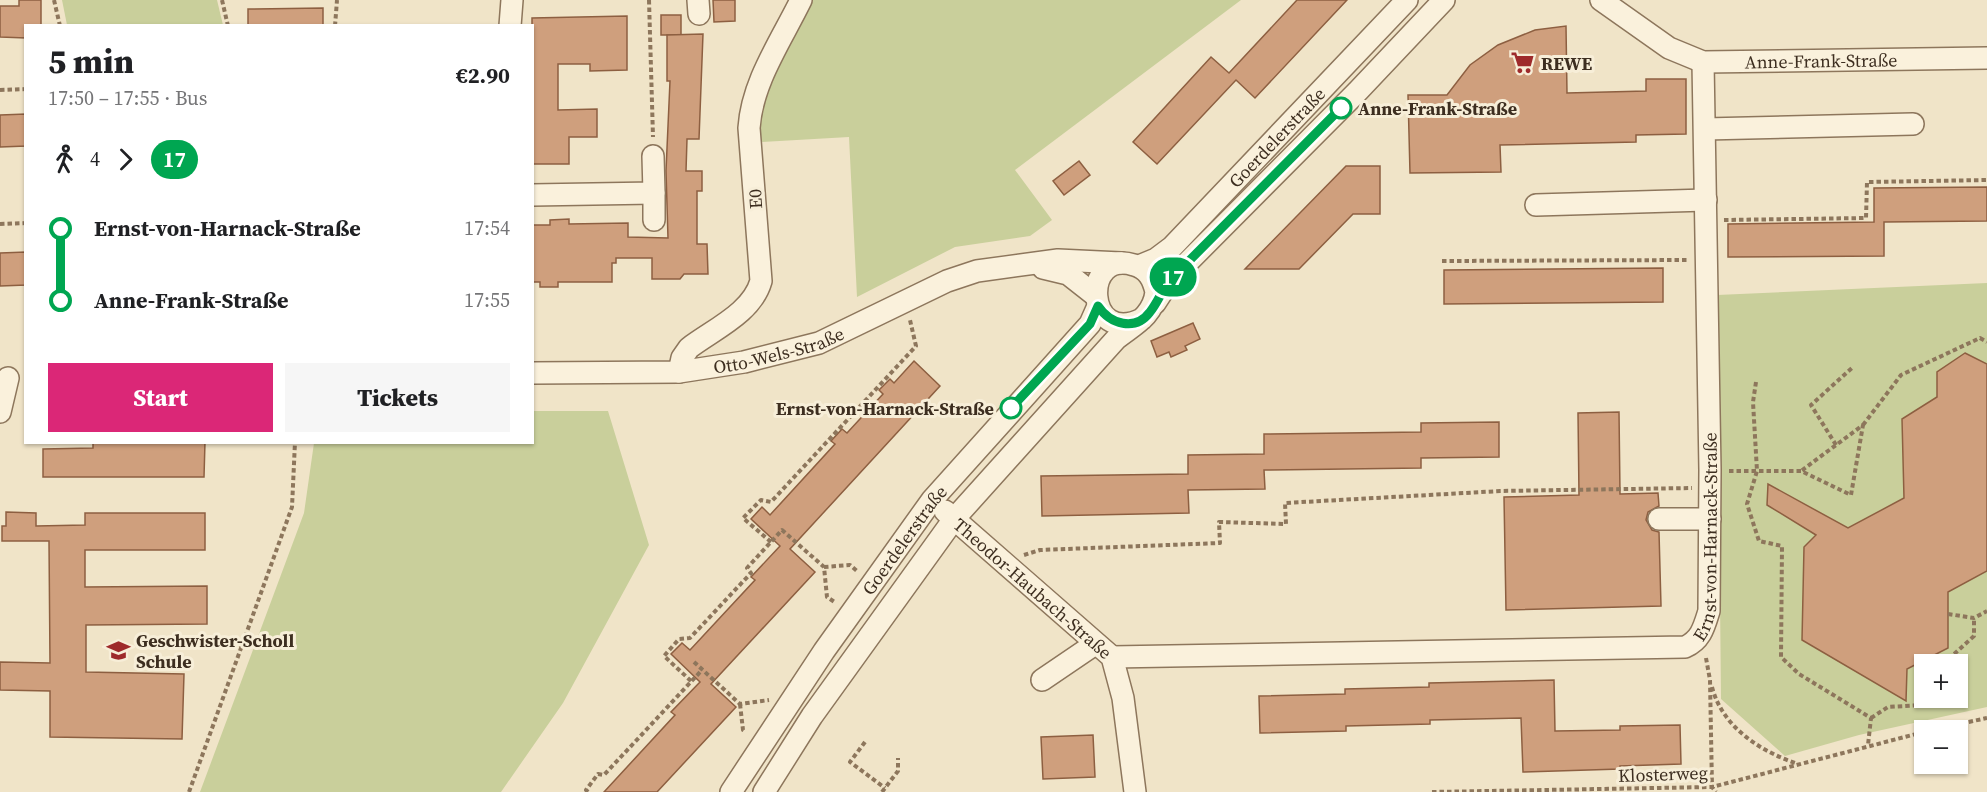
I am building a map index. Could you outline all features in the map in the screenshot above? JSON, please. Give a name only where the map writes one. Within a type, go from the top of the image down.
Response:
[{"type":"street","points":[[510,24],[512,0]]},
{"type":"street","name":"E0","points":[[679,372],[682,357],[688,348],[748,305],[757,294],[761,281],[749,128],[751,106],[758,85],[801,0]]},
{"type":"street","name":"Goerdelerstraße","points":[[732,792],[851,614],[932,500],[1011,408],[1090,324],[1097,301],[1096,287],[1105,271],[1156,259],[1172,247],[1407,0]]},
{"type":"street","name":"Goerdelerstraße","points":[[764,792],[812,716],[954,519],[1116,339],[1149,311],[1170,280],[1358,92],[1444,0]]},
{"type":"street","name":"Anne-Frank-Straße","points":[[1601,0],[1669,48],[1703,62],[1987,58]]},
{"type":"street","name":"Ernst-von-Harnack-Straße","points":[[1112,657],[1685,647],[1702,633],[1709,611],[1710,519],[1703,62]]},
{"type":"street","points":[[1705,129],[1913,124]]},
{"type":"street","points":[[653,156],[654,220]]},
{"type":"street","points":[[534,195],[654,194]]},
{"type":"street","points":[[1536,205],[1706,210]]},
{"type":"street","name":"Otto-Wels-Straße","points":[[534,373],[679,372],[744,362],[798,349],[849,330],[947,281],[977,271],[1065,260],[1130,265]]},
{"type":"street","points":[[1097,301],[1114,322],[1128,324],[1149,311],[1154,282],[1130,265]]},
{"type":"street","name":"Otto-Wels-Straße","points":[[1009,266],[1035,267],[1068,274],[1097,301]]},
{"type":"street","points":[[0,412],[11,378]]},
{"type":"street","name":"Theodor-Haubach-Straße","points":[[932,500],[1112,657],[1123,698],[1135,792]]},
{"type":"street","points":[[1659,519],[1710,519]]},
{"type":"street","points":[[1042,680],[1095,644]]},
{"type":"path","points":[[54,0],[60,24]]},
{"type":"path","points":[[222,0],[228,24]]},
{"type":"path","points":[[335,24],[337,0]]},
{"type":"path","points":[[649,0],[653,156]]},
{"type":"path","points":[[0,90],[24,89]]},
{"type":"path","points":[[1706,210],[1866,218],[1867,182],[1987,180]]},
{"type":"path","points":[[0,224],[24,223]]},
{"type":"path","points":[[1442,261],[1707,260]]},
{"type":"path","points":[[771,542],[743,518],[761,500],[771,502],[916,346],[914,329],[904,303]]},
{"type":"path","points":[[1801,471],[1863,425],[1901,375],[1980,338],[1987,342]]},
{"type":"path","points":[[1836,445],[1811,405],[1853,367]]},
{"type":"path","points":[[1756,382],[1753,402],[1757,471],[1747,504],[1759,541],[1782,546],[1781,657],[1799,674],[1871,718]]},
{"type":"path","points":[[1003,561],[1040,550],[1220,543],[1219,522],[1286,524],[1285,503],[1710,479],[1757,471],[1801,471],[1851,495],[1863,425]]},
{"type":"path","points":[[189,792],[292,507],[295,444]]},
{"type":"path","points":[[691,681],[664,656],[679,639],[690,638],[751,573],[747,568],[782,530],[824,567],[827,597],[851,614]]},
{"type":"path","points":[[824,567],[850,565],[873,582]]},
{"type":"path","points":[[1948,614],[1974,618],[1987,611]]},
{"type":"path","points":[[1954,654],[1974,636],[1974,618]]},
{"type":"path","points":[[1702,633],[1717,706],[1742,734],[1771,755],[1797,764]]},
{"type":"path","points":[[694,662],[740,704],[766,699],[785,711]]},
{"type":"path","points":[[588,792],[586,790],[598,774],[604,775],[702,670]]},
{"type":"path","points":[[1710,680],[1712,787],[1716,792]]},
{"type":"path","points":[[1871,718],[1888,708],[1914,706]]},
{"type":"path","points":[[1868,745],[1871,718]]},
{"type":"path","points":[[1968,722],[1987,718]]},
{"type":"path","name":"Klosterweg","points":[[1432,792],[1712,787],[1914,734]]},
{"type":"path","points":[[865,742],[850,762],[884,790],[898,771],[898,758]]},
{"type":"green space","points":[[62,0],[217,0],[223,24],[67,24]]},
{"type":"green space","points":[[811,0],[1241,0],[1015,170],[1052,220],[1030,236],[955,247],[857,297],[849,137],[761,142],[759,106]]},
{"type":"green space","points":[[1987,283],[1987,707],[1928,720],[1914,720],[1914,723],[1859,735],[1785,756],[1721,699],[1717,295]]},
{"type":"green space","points":[[534,411],[608,411],[649,545],[563,703],[501,792],[200,792],[304,513],[314,444],[534,444]]},
{"type":"building","points":[[19,0],[41,0],[41,24],[24,24],[24,38],[0,37],[0,6],[19,6]]},
{"type":"building","points":[[713,0],[735,0],[735,21],[714,22]]},
{"type":"building","points":[[1297,0],[1347,0],[1255,98],[1236,80],[1157,164],[1133,142],[1211,57],[1229,73]]},
{"type":"building","points":[[323,8],[323,24],[248,24],[248,9]]},
{"type":"building","points":[[661,15],[681,15],[681,35],[661,35]]},
{"type":"building","points":[[627,16],[627,70],[590,71],[590,64],[558,64],[558,110],[597,109],[597,137],[569,137],[569,164],[534,164],[534,24],[532,24],[532,18]]},
{"type":"building","points":[[1566,26],[1567,93],[1646,91],[1646,79],[1686,79],[1686,134],[1636,135],[1636,142],[1500,145],[1501,172],[1410,173],[1408,95],[1447,95],[1470,65],[1498,45],[1535,30]]},
{"type":"building","points":[[703,34],[699,139],[687,139],[686,171],[702,171],[702,191],[697,191],[697,244],[707,244],[708,274],[684,274],[680,279],[652,279],[652,258],[616,258],[616,263],[612,263],[612,282],[558,282],[558,287],[540,287],[540,282],[534,282],[534,225],[550,225],[550,220],[569,219],[569,224],[628,223],[628,237],[668,238],[666,171],[670,81],[667,81],[667,35]]},
{"type":"building","points":[[24,114],[24,146],[0,147],[0,115]]},
{"type":"building","points":[[1079,161],[1090,175],[1064,195],[1053,181]]},
{"type":"building","points":[[1346,166],[1380,166],[1380,214],[1353,214],[1299,269],[1245,269]]},
{"type":"building","points":[[1987,187],[1987,221],[1884,222],[1884,256],[1728,257],[1728,224],[1874,222],[1874,188]]},
{"type":"building","points":[[24,252],[24,285],[0,286],[0,253]]},
{"type":"building","points":[[1663,268],[1663,302],[1444,304],[1444,270]]},
{"type":"building","points":[[1193,323],[1200,339],[1185,346],[1187,350],[1171,357],[1169,352],[1157,357],[1151,341]]},
{"type":"building","points":[[1965,353],[1987,364],[1987,571],[1948,592],[1948,648],[1936,654],[1914,654],[1914,665],[1907,669],[1906,701],[1802,640],[1804,547],[1816,535],[1767,505],[1768,484],[1848,528],[1904,498],[1902,419],[1937,397],[1937,372]]},
{"type":"building","points":[[914,361],[940,386],[790,549],[815,572],[711,684],[736,707],[657,792],[604,792],[675,715],[671,712],[700,682],[671,654],[682,643],[690,650],[755,580],[751,577],[780,546],[751,519],[762,507],[770,515],[835,444],[831,441],[842,429],[847,433],[883,394],[879,390],[890,379],[894,383]]},
{"type":"building","points":[[1619,412],[1620,494],[1658,493],[1659,506],[1648,512],[1646,520],[1652,530],[1659,532],[1661,606],[1506,610],[1504,497],[1579,495],[1578,413]]},
{"type":"building","points":[[1499,422],[1499,457],[1421,458],[1421,468],[1264,470],[1265,489],[1188,490],[1189,513],[1042,516],[1041,476],[1188,474],[1188,455],[1264,454],[1264,434],[1421,432],[1421,423]]},
{"type":"building","points":[[93,444],[205,444],[204,477],[43,477],[43,449],[93,448]]},
{"type":"building","points":[[6,512],[36,513],[36,526],[85,525],[85,513],[205,513],[205,550],[85,550],[85,587],[207,586],[207,624],[86,625],[86,672],[184,674],[182,739],[50,737],[50,691],[0,690],[0,662],[50,663],[49,541],[2,541],[2,526],[6,526]]},
{"type":"building","points":[[1554,680],[1555,731],[1620,730],[1620,726],[1680,725],[1681,764],[1620,766],[1620,769],[1523,772],[1521,718],[1430,720],[1430,724],[1346,726],[1346,731],[1260,733],[1259,696],[1345,694],[1345,689],[1429,687],[1429,683]]},
{"type":"building","points":[[1093,735],[1095,777],[1043,779],[1041,737]]},
{"type":"bus line","name":"17","points":[[1011,408],[1090,324],[1098,306],[1107,318],[1114,322],[1128,324],[1142,319],[1150,312],[1170,280],[1341,108]]},
{"type":"place","name":"REWE","points":[[1523,63]]},
{"type":"place","name":"Anne-Frank-Straße","points":[[1341,108]]},
{"type":"place","name":"Ernst-von-Harnack-Straße","points":[[1011,408]]},
{"type":"place","name":"Geschwister-Scholl Schule","points":[[118,650]]}]
